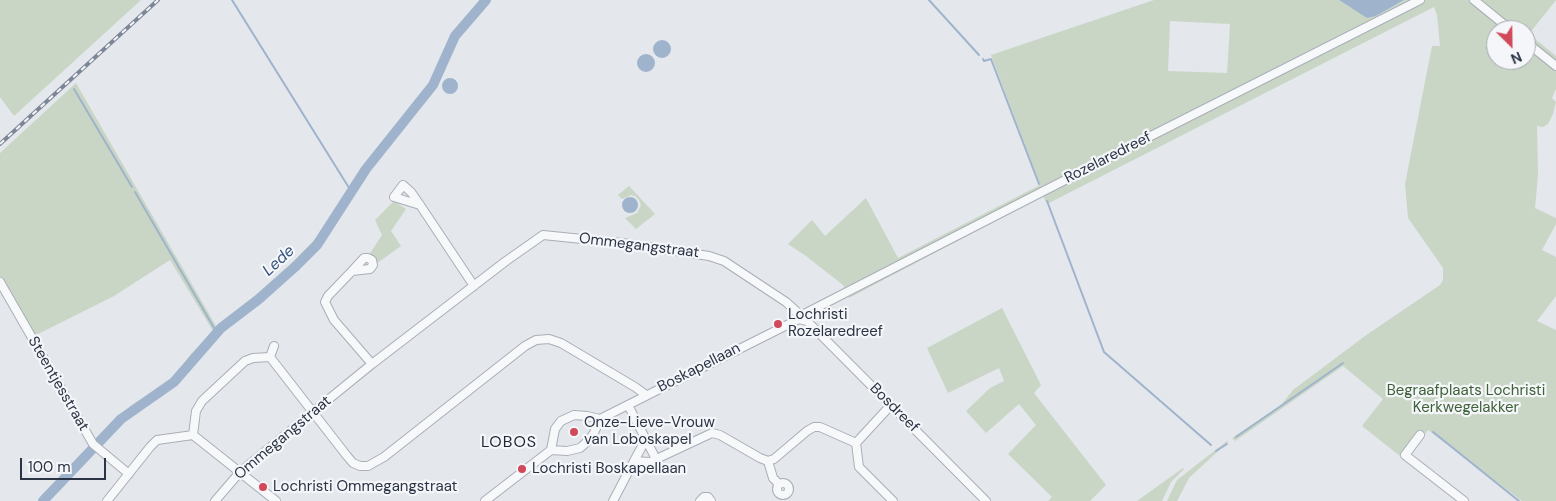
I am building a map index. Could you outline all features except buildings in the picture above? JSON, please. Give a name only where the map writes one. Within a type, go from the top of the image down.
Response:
[{"type":"street","name":"Rozelaredreef","points":[[799,318],[1112,156],[1420,0]]},
{"type":"street","points":[[1474,0],[1499,20]]},
{"type":"street","points":[[1536,50],[1556,66]]},
{"type":"street","points":[[420,205],[474,286]]},
{"type":"street","name":"Ommegangstraat","points":[[215,501],[240,472],[372,364],[543,235],[612,242],[709,256],[724,261],[786,302],[796,311],[799,318]]},
{"type":"street","points":[[352,271],[328,296],[325,302],[334,320],[372,364]]},
{"type":"street","name":"Steentjesstraat","points":[[0,282],[96,446],[129,474]]},
{"type":"street","name":"Boskapellaan","points":[[600,419],[799,318]]},
{"type":"street","name":"Bosdreef","points":[[799,318],[807,321],[986,501]]},
{"type":"street","points":[[270,357],[354,463],[368,466],[384,457],[536,340],[550,339],[561,343],[646,395]]},
{"type":"street","points":[[270,357],[274,346]]},
{"type":"street","points":[[193,435],[196,411],[202,401],[246,361],[253,358],[270,357]]},
{"type":"street","points":[[628,404],[656,459]]},
{"type":"street","points":[[856,443],[891,406]]},
{"type":"street","points":[[486,501],[551,450],[556,428],[565,418],[574,415],[600,419],[594,433],[584,446],[567,451],[551,450]]},
{"type":"street","points":[[634,461],[650,462],[712,433],[760,458],[768,460],[774,459],[807,431],[814,428],[820,427],[856,443]]},
{"type":"street","points":[[107,501],[157,440],[193,435],[276,501]]},
{"type":"street","points":[[1420,435],[1405,455],[1464,501]]},
{"type":"street","points":[[613,501],[646,439]]},
{"type":"street","points":[[856,443],[859,467],[892,501]]},
{"type":"street","points":[[768,460],[773,478],[779,484]]},
{"type":"street","points":[[700,501],[706,497],[711,501]]},
{"type":"green space","points":[[0,0],[141,0],[14,116],[0,97]]},
{"type":"green space","name":"Begraafplaats Lochristi Kerkwegelakker","points":[[1154,0],[1339,0],[1350,7],[1376,16],[1404,0],[1556,0],[1536,25],[1536,20],[1486,20],[1486,70],[1536,70],[1536,40],[1556,56],[1556,89],[1552,98],[1556,102],[1553,114],[1548,124],[1543,127],[1537,126],[1538,175],[1535,208],[1556,218],[1556,224],[1542,250],[1556,257],[1556,296],[1537,321],[1556,330],[1556,501],[1522,501],[1428,430],[1405,460],[1362,426],[1383,399],[1343,366],[1235,441],[1232,438],[1281,405],[1293,390],[1365,336],[1440,285],[1443,280],[1443,268],[1408,218],[1405,184],[1432,46],[1440,46],[1437,15],[1434,7],[1047,204],[1043,196],[849,298],[843,285],[788,244],[812,220],[825,236],[866,198],[898,258],[1040,185],[991,55]],"holes":[[[1170,21],[1230,24],[1227,73],[1168,71]]]},
{"type":"green space","points":[[76,83],[216,326],[291,264],[315,239],[317,242],[285,274],[218,329],[173,380],[131,409],[129,407],[174,377],[190,355],[213,331],[170,260],[114,296],[34,336],[0,277],[0,153]]},
{"type":"green space","points":[[629,186],[655,214],[636,229],[625,218],[637,213],[641,205],[639,200],[631,195],[622,199],[618,195]]},
{"type":"green space","points":[[394,201],[406,209],[391,231],[401,246],[376,264],[369,255],[382,235],[375,220]]},
{"type":"green space","points":[[1002,308],[1041,385],[1034,393],[1106,485],[1090,501],[1048,501],[1052,497],[1008,454],[1036,425],[1019,404],[986,433],[966,411],[990,388],[1004,381],[999,368],[948,393],[927,348]]},
{"type":"green space","points":[[1227,441],[1189,478],[1177,501],[1167,501],[1177,480]]},
{"type":"green space","points":[[1183,468],[1171,482],[1162,501],[1137,501]]},
{"type":"water","points":[[1339,0],[1404,0],[1376,16],[1367,18]]},
{"type":"water","points":[[662,40],[668,43],[671,49],[668,55],[662,58],[656,55],[653,49],[656,43]]},
{"type":"water","points":[[646,54],[652,57],[655,63],[652,69],[646,72],[640,69],[637,63],[640,57]]},
{"type":"water","points":[[447,78],[453,78],[458,83],[456,92],[447,94],[442,89],[442,83]]},
{"type":"water","points":[[627,197],[633,197],[638,202],[636,211],[627,213],[622,208],[622,202]]},
{"type":"waterway","points":[[232,0],[351,191]]},
{"type":"waterway","name":"Lede","points":[[43,501],[121,419],[174,382],[221,328],[259,299],[317,245],[366,169],[433,85],[455,36],[486,0]]},
{"type":"waterway","points":[[929,0],[979,55]]},
{"type":"waterway","points":[[983,59],[984,61],[991,59],[1039,184]]},
{"type":"waterway","points":[[74,89],[132,187]]},
{"type":"waterway","points":[[135,192],[217,333]]},
{"type":"waterway","points":[[1047,201],[1104,352],[1211,445]]},
{"type":"waterway","points":[[1236,437],[1343,363]]},
{"type":"waterway","points":[[1433,432],[1519,501]]},
{"type":"waterway","points":[[1216,451],[1227,444]]},
{"type":"railway","points":[[0,144],[158,0]]},
{"type":"place","name":"Lochristi Rozelaredreef","points":[[778,324]]},
{"type":"place","name":"Onze-Lieve-Vrouw van Loboskapel","points":[[574,432]]},
{"type":"place","name":"Lochristi Boskapellaan","points":[[522,469]]},
{"type":"place","name":"Lochristi Ommegangstraat","points":[[263,487]]},
{"type":"district","name":"LOBOS","points":[[509,443]]}]
